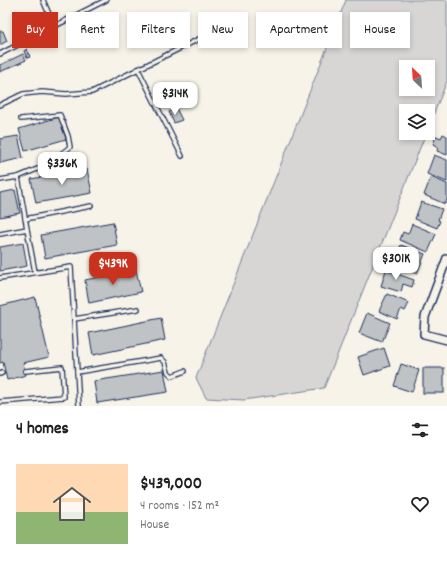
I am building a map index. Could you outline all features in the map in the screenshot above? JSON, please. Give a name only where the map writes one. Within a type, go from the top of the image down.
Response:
[{"type":"street","points":[[447,258],[424,317],[424,334],[447,340]]},
{"type":"lane","points":[[43,0],[48,12]]},
{"type":"lane","points":[[58,24],[106,0]]},
{"type":"lane","points":[[0,105],[23,94],[42,92],[66,94],[92,92],[198,39]]},
{"type":"lane","points":[[0,54],[12,48]]},
{"type":"lane","points":[[138,69],[182,156]]},
{"type":"lane","points":[[0,180],[18,177],[47,165],[70,147],[66,130],[60,115],[21,119]]},
{"type":"lane","points":[[18,177],[35,272]]},
{"type":"lane","points":[[25,219],[91,206]]},
{"type":"lane","points":[[0,234],[27,230]]},
{"type":"lane","points":[[0,278],[71,267],[79,406]]},
{"type":"lane","points":[[74,319],[138,309]]},
{"type":"lane","points":[[77,372],[161,358],[165,362],[168,372],[172,376],[185,371]]},
{"type":"lane","points":[[0,402],[64,397],[62,367],[25,371]]},
{"type":"lane","points":[[16,400],[17,406]]},
{"type":"shaded area","points":[[346,0],[447,0],[447,81],[435,111],[435,104],[399,104],[399,140],[423,140],[324,388],[244,400],[206,398],[196,378],[327,48],[342,48],[341,12]]},
{"type":"building","points":[[0,31],[3,31],[7,41],[0,45]]},
{"type":"building","points":[[27,49],[30,57],[27,58],[24,51]]},
{"type":"building","points":[[23,54],[26,60],[0,72],[0,65]]},
{"type":"building","points":[[176,108],[182,120],[174,123],[169,112]]},
{"type":"building","points":[[59,117],[66,139],[25,151],[19,129]]},
{"type":"building","points":[[443,134],[447,136],[447,155],[437,151],[438,147],[433,144],[436,136],[441,138]]},
{"type":"building","points":[[18,136],[23,158],[0,163],[0,139]]},
{"type":"building","points":[[434,155],[447,160],[447,182],[427,174]]},
{"type":"building","points":[[87,169],[92,193],[36,203],[31,179]]},
{"type":"building","points":[[431,177],[447,184],[447,200],[445,204],[424,195]]},
{"type":"building","points":[[15,190],[20,213],[0,217],[0,193]]},
{"type":"building","points":[[421,202],[442,209],[437,228],[415,219]]},
{"type":"building","points":[[113,222],[117,245],[45,258],[41,235]]},
{"type":"building","points":[[412,224],[436,234],[428,252],[400,240],[403,232],[408,234]]},
{"type":"building","points":[[23,243],[27,266],[0,271],[0,247]]},
{"type":"building","points":[[401,245],[425,254],[417,274],[394,265]]},
{"type":"building","points":[[136,270],[141,292],[89,303],[85,280]]},
{"type":"building","points":[[386,270],[414,280],[412,287],[403,284],[401,292],[381,286]]},
{"type":"building","points":[[387,294],[409,303],[405,311],[401,309],[397,319],[379,311]]},
{"type":"building","points":[[35,297],[49,357],[23,363],[26,375],[7,380],[3,362],[0,363],[0,306]]},
{"type":"building","points":[[367,313],[390,323],[382,342],[359,333]]},
{"type":"building","points":[[161,318],[165,340],[93,355],[89,333]]},
{"type":"building","points":[[384,348],[390,366],[364,375],[358,357]]},
{"type":"building","points":[[401,364],[419,370],[412,392],[394,386]]},
{"type":"building","points":[[423,368],[444,368],[444,393],[423,393]]},
{"type":"building","points":[[164,370],[168,392],[97,403],[94,381]]}]
